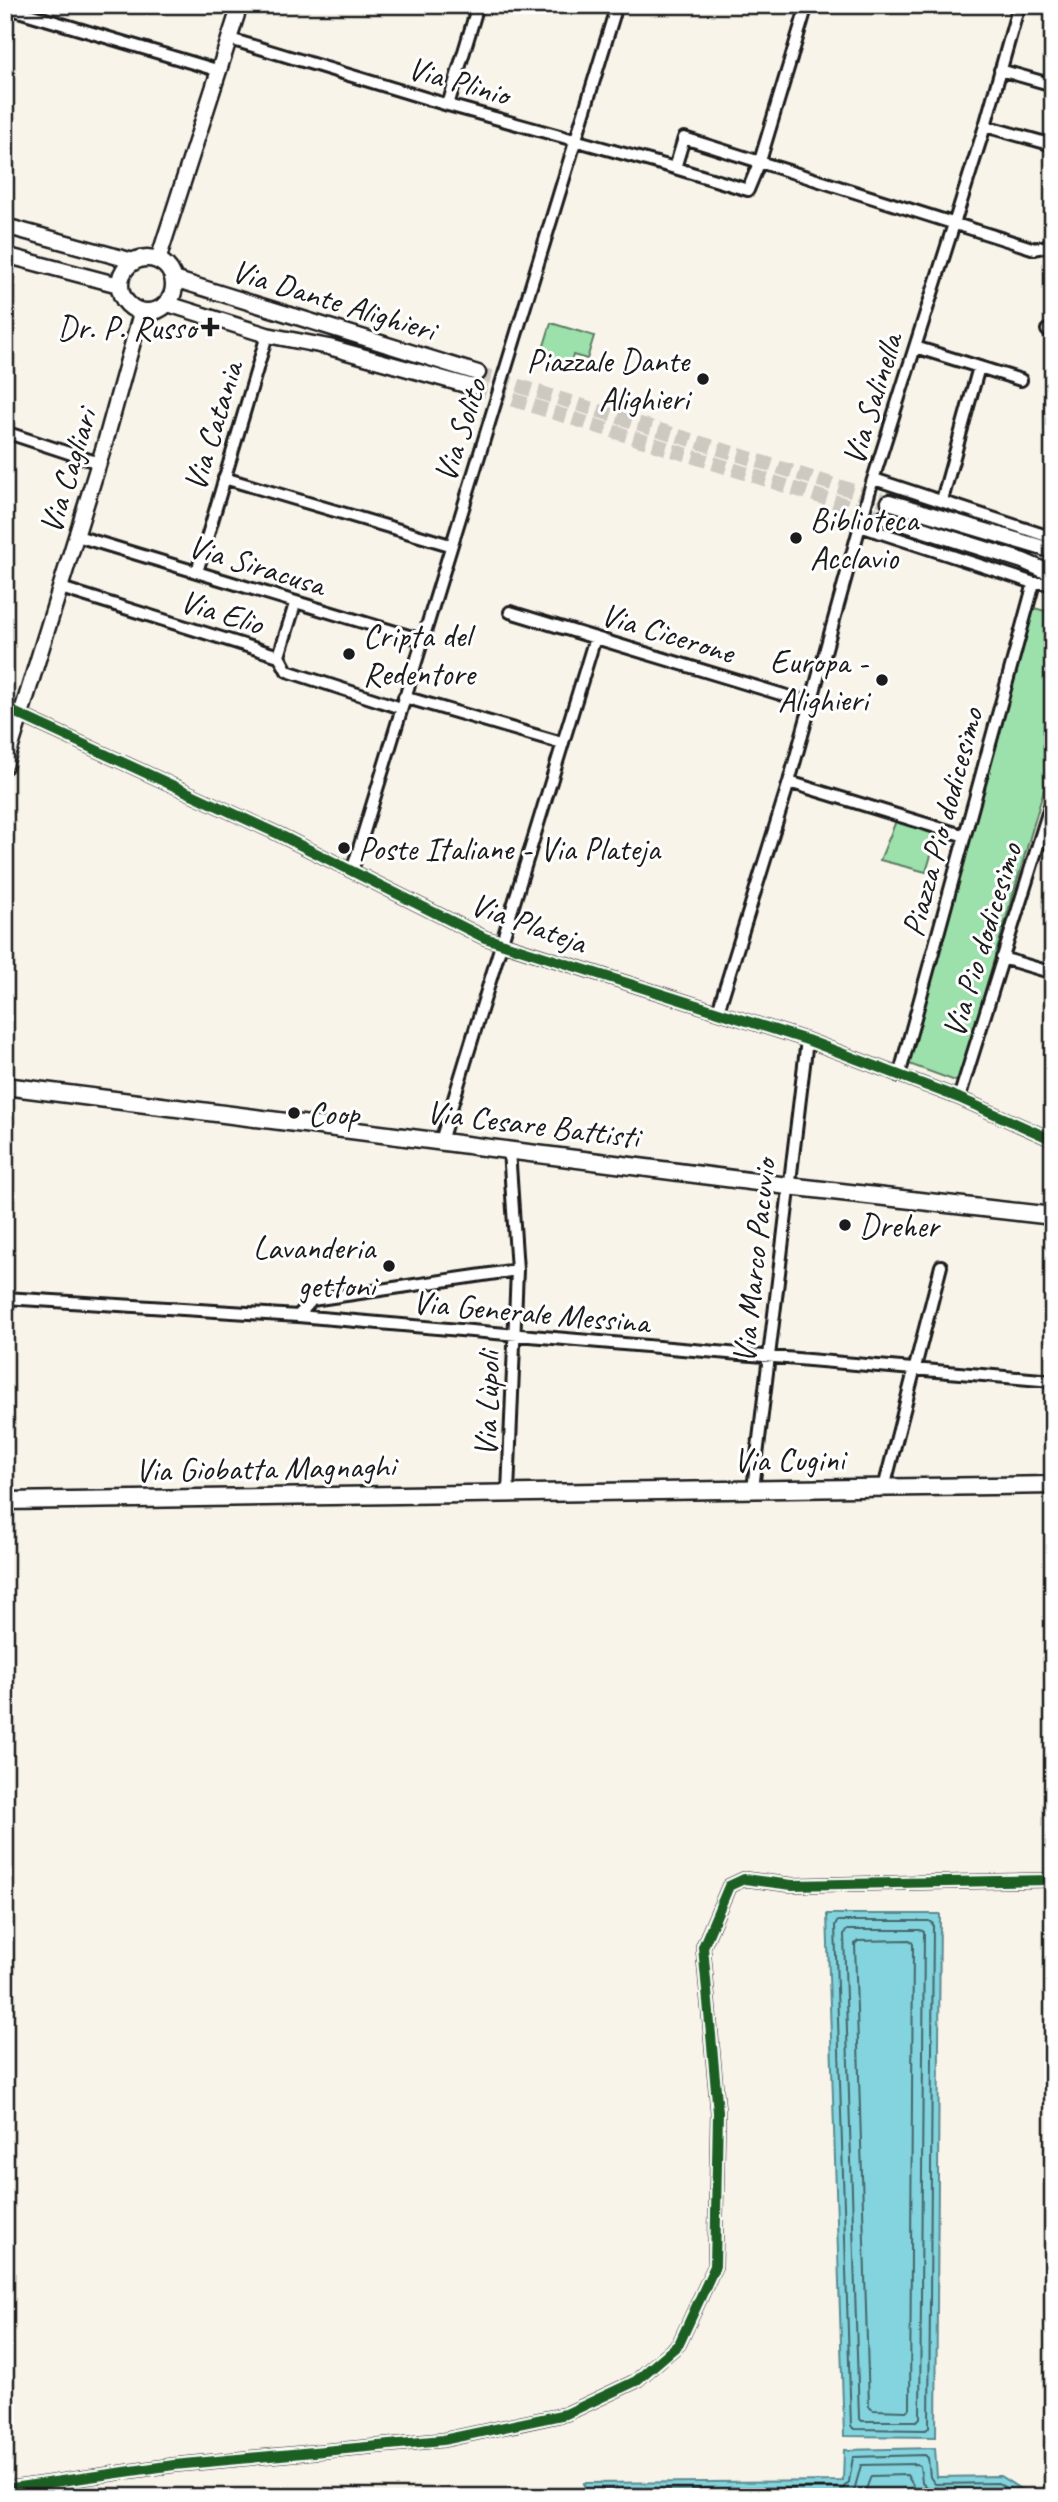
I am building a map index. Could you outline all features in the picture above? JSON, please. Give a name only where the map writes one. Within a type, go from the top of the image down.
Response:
[{"type":"main road","points":[[146,258],[158,260],[169,268],[174,279],[173,296],[168,304],[154,312],[141,313],[130,307],[122,297],[119,285],[123,271],[134,261],[146,258]]},
{"type":"main road","name":"Via Cesare Battisti","points":[[5,1086],[788,1186],[1053,1216]]},
{"type":"main road","name":"Via Cugini","points":[[526,1493],[1053,1485]]},
{"type":"main road","name":"Via Giobatta Magnaghi","points":[[5,1502],[526,1493]]},
{"type":"street","points":[[158,260],[240,5]]},
{"type":"street","points":[[448,105],[478,5]]},
{"type":"street","name":"Via Solìto","points":[[352,871],[617,5]]},
{"type":"street","points":[[760,161],[807,5]]},
{"type":"street","name":"Via Salinella","points":[[718,1011],[789,782],[874,479],[985,126],[1019,5]]},
{"type":"street","points":[[5,7],[220,71]]},
{"type":"street","name":"Via Plinio","points":[[230,38],[448,105],[748,190],[760,161]]},
{"type":"street","points":[[1000,70],[1053,85]]},
{"type":"street","points":[[985,126],[1053,145]]},
{"type":"street","points":[[675,168],[684,138],[1035,249],[1049,245],[1053,231]]},
{"type":"street","points":[[5,226],[134,261]]},
{"type":"street","points":[[5,256],[119,285]]},
{"type":"street","name":"Via Dante Alighieri","points":[[168,304],[267,335],[475,380],[174,279]]},
{"type":"street","name":"Via Cagliari","points":[[5,766],[99,463],[141,313]]},
{"type":"street","name":"Via Catania","points":[[197,572],[267,335]]},
{"type":"street","points":[[915,348],[1021,380]]},
{"type":"street","points":[[942,500],[979,368]]},
{"type":"street","points":[[5,432],[99,463]]},
{"type":"street","points":[[224,478],[450,545]]},
{"type":"street","points":[[874,479],[1053,538]]},
{"type":"street","points":[[889,502],[1053,551]]},
{"type":"street","points":[[884,517],[1023,561],[1053,575]]},
{"type":"street","points":[[860,526],[1034,583],[1053,583]]},
{"type":"street","name":"Via Siracusa","points":[[76,536],[422,640]]},
{"type":"street","name":"Piazza Pio dodicesimo","points":[[899,1076],[962,835],[1034,583]]},
{"type":"street","name":"Via Elio","points":[[61,588],[279,656],[287,671],[562,743]]},
{"type":"street","points":[[279,656],[295,604]]},
{"type":"street","name":"Via Cicerone","points":[[510,612],[810,703]]},
{"type":"street","points":[[441,1141],[595,638]]},
{"type":"street","name":"Via Plateja","points":[[5,708],[352,871],[501,945],[807,1040],[959,1098],[1053,1140]]},
{"type":"street","points":[[789,782],[962,835]]},
{"type":"street","name":"Via Pio dodicesimo","points":[[959,1098],[1053,797]]},
{"type":"street","points":[[1002,957],[1053,973]]},
{"type":"street","name":"Via Marco Pacuvio","points":[[753,1489],[807,1040]]},
{"type":"street","name":"Via Lùpoli","points":[[508,1493],[517,1270],[509,1150]]},
{"type":"street","points":[[884,1488],[941,1266]]},
{"type":"street","points":[[298,1316],[312,1300],[517,1270]]},
{"type":"street","name":"Via Generale Messina","points":[[5,1298],[298,1316],[1053,1381]]},
{"type":"street","points":[[5,2489],[174,2465],[443,2440],[566,2414],[636,2381],[679,2344],[715,2266],[718,2112],[703,1947],[729,1886],[744,1879],[792,1885],[1053,1880]]},
{"type":"green space","points":[[551,323],[594,336],[587,359],[573,355],[569,369],[545,361],[543,349]]},
{"type":"green space","points":[[1034,608],[1053,613],[1053,759],[958,1082],[909,1064]]},
{"type":"green space","points":[[896,821],[938,832],[926,872],[880,860]]},
{"type":"water","points":[[827,1914],[940,1914],[936,2437],[844,2436]]},
{"type":"water","points":[[935,2448],[937,2477],[1000,2476],[1033,2497],[585,2497],[584,2483],[843,2481],[844,2450]]},
{"type":"tunnel","points":[[478,373],[889,502]]},
{"type":"tunnel","points":[[473,387],[884,517]]},
{"type":"cycle path","points":[[5,708],[278,834],[485,938],[807,1040],[959,1098],[1053,1140]]},
{"type":"cycle path","points":[[5,2489],[174,2465],[443,2440],[566,2414],[636,2381],[679,2344],[715,2266],[718,2112],[703,1947],[729,1886],[744,1879],[792,1885],[1053,1880]]},
{"type":"place","name":"Dr. P. Russo","points":[[210,327]]},
{"type":"place","name":"Piazzale Dante Alighieri","points":[[703,379]]},
{"type":"place","name":"Biblioteca Acclavio","points":[[796,538]]},
{"type":"place","name":"Cripta del Redentore","points":[[349,654]]},
{"type":"place","name":"Europa - Alighieri","points":[[882,680]]},
{"type":"place","name":"Poste Italiane - Via Plateja","points":[[344,848]]},
{"type":"place","name":"Coop","points":[[294,1113]]},
{"type":"place","name":"Dreher","points":[[845,1225]]},
{"type":"place","name":"Lavanderia gettoni","points":[[389,1266]]}]
